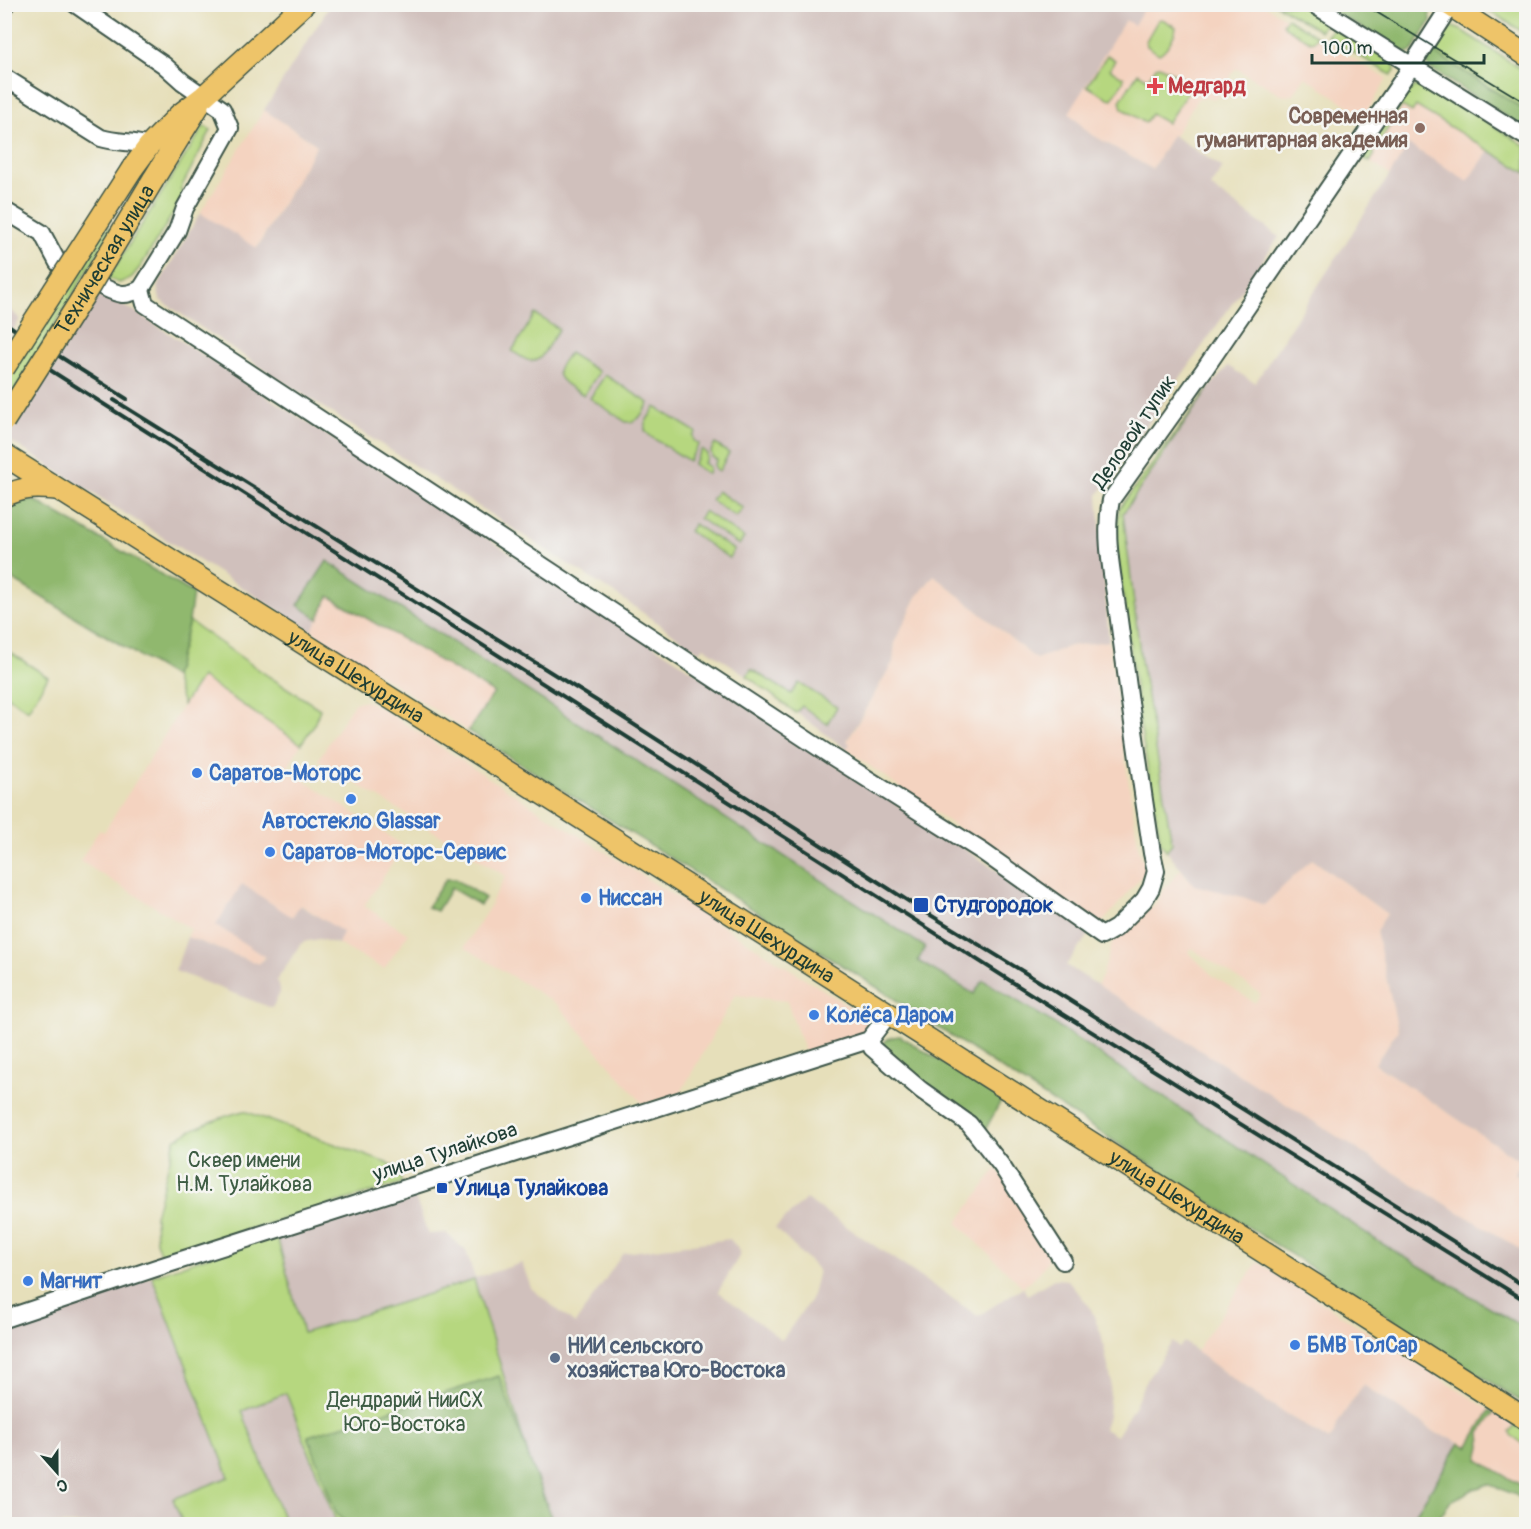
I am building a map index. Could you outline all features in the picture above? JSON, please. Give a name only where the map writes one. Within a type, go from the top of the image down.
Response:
[{"type":"main road","points":[[1449,5],[1527,55]]},
{"type":"main road","name":"Техническая улица","points":[[4,368],[149,146],[179,115],[204,96],[300,6]]},
{"type":"main road","name":"Техническая улица","points":[[4,421],[89,287],[204,96]]},
{"type":"main road","name":"улица Шехурдина","points":[[4,455],[572,812],[1527,1419]]},
{"type":"main road","points":[[4,496],[19,490],[59,489]]},
{"type":"street","points":[[75,4],[164,65],[183,82],[222,109],[230,128],[184,208],[177,231],[141,289],[128,295],[103,287]]},
{"type":"street","points":[[1313,4],[1527,137]]},
{"type":"street","name":"Деловой тупик","points":[[141,289],[145,304],[833,757],[983,852],[1102,936],[1116,928],[1143,900],[1151,888],[1156,871],[1132,726],[1109,542],[1111,500],[1204,370],[1412,66],[1449,5]]},
{"type":"street","points":[[4,77],[101,138],[149,146]]},
{"type":"street","points":[[4,210],[42,233],[58,262]]},
{"type":"street","points":[[889,1014],[869,1040],[872,1048],[921,1090],[969,1124],[980,1136],[1063,1261]]},
{"type":"street","name":"улица Тулайкова","points":[[4,1318],[869,1040]]},
{"type":"shaded area","points":[[331,4],[387,4],[391,7],[393,4],[1153,5],[1149,10],[1144,8],[1134,25],[1125,20],[1069,113],[1089,133],[1152,169],[1172,135],[1174,136],[1223,168],[1210,186],[1279,237],[1098,495],[1109,641],[1070,646],[1036,659],[934,575],[917,597],[895,641],[893,662],[847,741],[850,744],[846,749],[704,647],[700,652],[689,645],[623,599],[271,374],[160,300],[157,287],[200,213],[257,248],[317,145],[264,110]]},
{"type":"shaded area","name":"Медгард","points":[[1153,5],[1264,5],[1387,79],[1364,116],[1305,77],[1293,95],[1284,96],[1237,69],[1234,70],[1219,96],[1198,98],[1152,169],[1089,133],[1068,113],[1125,20],[1145,8],[1149,10]]},
{"type":"shaded area","name":"Современная гуманитарная академия","points":[[1402,106],[1416,106],[1489,151],[1468,182],[1409,145],[1390,175],[1370,162],[1375,154],[1372,152]]},
{"type":"shaded area","points":[[264,110],[317,145],[256,249],[200,213]]},
{"type":"shaded area","points":[[1409,145],[1468,181],[1489,151],[1526,173],[1526,1181],[1514,1173],[1522,1162],[1375,1064],[1398,1030],[1376,931],[1387,914],[1312,859],[1264,905],[1243,897],[1194,885],[1167,851],[1172,843],[1141,660],[1123,513],[1208,389],[1228,366],[1255,383]]},
{"type":"shaded area","points":[[97,295],[133,310],[698,674],[1091,932],[1066,965],[1390,1170],[1526,1253],[1526,1329],[1381,1243],[1050,1021],[983,980],[974,994],[918,961],[925,947],[328,562],[298,605],[318,619],[311,631],[7,439]]},
{"type":"shaded area","points":[[5,304],[20,319],[5,343]]},
{"type":"shaded area","points":[[934,575],[1036,659],[1070,646],[1109,641],[1139,851],[1147,870],[1098,928],[846,749],[850,744],[847,742],[893,662],[895,641],[917,597]]},
{"type":"shaded area","points":[[329,596],[494,694],[468,731],[311,631]]},
{"type":"shaded area","points":[[201,677],[301,744],[287,769],[404,846],[364,906],[408,934],[384,969],[338,944],[342,932],[301,905],[259,964],[187,937],[191,929],[80,861],[99,830],[104,832]]},
{"type":"shaded area","points":[[361,701],[382,709],[858,1012],[865,1017],[867,1024],[865,1031],[860,1036],[805,1053],[787,1001],[735,995],[680,1094],[644,1105],[557,1004],[464,947],[506,876],[318,760],[350,709],[355,703]]},
{"type":"shaded area","points":[[1312,859],[1387,914],[1376,931],[1398,1030],[1375,1064],[1522,1162],[1514,1173],[1526,1181],[1526,1253],[1097,985],[1102,977],[1113,940],[1142,908],[1153,908],[1162,892],[1181,869],[1187,878],[1264,904]],"holes":[[[1191,948],[1261,994],[1255,1003],[1213,976],[1188,952]]]},
{"type":"shaded area","points":[[242,884],[292,917],[300,905],[343,932],[338,944],[319,939],[303,942],[299,946],[277,980],[280,993],[272,1008],[175,971],[187,937],[259,964],[265,957],[216,925]]},
{"type":"shaded area","points":[[997,1168],[1047,1250],[1047,1261],[1039,1273],[1023,1287],[957,1223]]},
{"type":"shaded area","name":"НИИ сельского хозяйства Юго-Востока","points":[[413,1191],[428,1234],[446,1233],[466,1251],[475,1278],[522,1263],[531,1288],[575,1324],[623,1253],[730,1239],[741,1253],[718,1292],[782,1340],[811,1299],[818,1270],[775,1228],[806,1199],[978,1316],[1023,1287],[1027,1295],[1054,1279],[1068,1280],[1090,1307],[1101,1333],[1111,1380],[1108,1416],[1104,1429],[1116,1436],[1135,1405],[1144,1384],[1172,1342],[1179,1347],[1184,1342],[1245,1388],[1329,1441],[1338,1422],[1363,1385],[1438,1434],[1460,1443],[1409,1524],[5,1524],[4,1325]]},
{"type":"shaded area","points":[[1258,1262],[1490,1410],[1468,1448],[1450,1437],[1438,1434],[1363,1385],[1338,1422],[1329,1441],[1245,1388],[1196,1351]]},
{"type":"shaded area","points":[[1494,1413],[1526,1432],[1526,1488],[1478,1460],[1481,1446],[1480,1433]]},
{"type":"green space","points":[[1277,5],[1305,5],[1325,17],[1326,22],[1320,31]]},
{"type":"green space","points":[[1322,5],[1421,5],[1430,13],[1431,21],[1412,51],[1406,53]]},
{"type":"green space","points":[[1480,5],[1526,5],[1526,34]]},
{"type":"green space","points":[[1287,18],[1317,36],[1314,41],[1311,42],[1285,27],[1283,24]]},
{"type":"green space","points":[[1162,19],[1176,27],[1170,42],[1159,54],[1147,46],[1146,41],[1158,20]]},
{"type":"green space","points":[[1337,26],[1394,64],[1395,70],[1391,75],[1327,36]]},
{"type":"green space","points":[[1453,27],[1526,72],[1526,111],[1432,51],[1445,31]]},
{"type":"green space","points":[[1432,51],[1526,111],[1526,129],[1429,68],[1426,60]]},
{"type":"green space","points":[[1107,55],[1115,60],[1110,69],[1124,78],[1112,99],[1087,86]]},
{"type":"green space","points":[[1159,66],[1188,81],[1189,90],[1167,123],[1151,114],[1145,123],[1122,108],[1120,101],[1138,73],[1148,79]]},
{"type":"green space","points":[[1419,84],[1430,86],[1526,146],[1526,173],[1416,106],[1412,112],[1402,106],[1373,152],[1375,154],[1370,162],[1363,158],[1404,93]]},
{"type":"green space","points":[[204,126],[211,130],[180,190],[185,194],[141,266],[131,278],[119,283],[108,278]]},
{"type":"green space","points":[[108,227],[112,229],[5,407],[5,383],[87,252]]},
{"type":"green space","points":[[535,314],[559,329],[541,357],[530,361],[512,351]]},
{"type":"green space","points":[[569,353],[599,372],[584,395],[568,385],[559,375],[560,366]]},
{"type":"green space","points":[[605,375],[649,403],[637,419],[626,422],[590,398]]},
{"type":"green space","points":[[1208,389],[1123,513],[1141,661],[1172,843],[1167,851],[1161,844],[1140,725],[1116,541],[1119,509]]},
{"type":"green space","points":[[655,407],[696,432],[693,436],[694,441],[699,444],[689,461],[645,431],[645,423]]},
{"type":"green space","points":[[715,444],[729,453],[719,471],[714,465],[717,460],[712,457],[711,451]]},
{"type":"green space","points":[[702,449],[707,454],[704,463],[709,467],[708,474],[693,464]]},
{"type":"green space","points":[[717,491],[743,508],[736,517],[711,500]]},
{"type":"green space","points":[[22,499],[36,501],[193,593],[189,621],[174,677],[5,575],[4,505]]},
{"type":"green space","points":[[704,511],[744,538],[739,545],[699,518]]},
{"type":"green space","points":[[694,524],[734,550],[729,558],[689,531]]},
{"type":"green space","points":[[327,561],[925,947],[918,961],[974,994],[983,980],[1050,1021],[1381,1243],[1526,1329],[1526,1405],[864,979],[468,731],[494,693],[329,596],[318,619],[298,605]]},
{"type":"green space","points":[[189,621],[320,709],[314,725],[301,744],[201,677],[183,705],[174,677]]},
{"type":"green space","points":[[5,649],[48,677],[28,710],[5,695]]},
{"type":"green space","points":[[751,669],[791,694],[799,683],[837,707],[827,724],[802,706],[796,713],[747,676]]},
{"type":"green space","points":[[446,879],[455,879],[485,898],[480,905],[451,888],[437,911],[427,907]]},
{"type":"green space","points":[[900,1036],[1002,1099],[983,1134],[930,1095],[882,1048],[888,1039]]},
{"type":"green space","name":"Сквер имени Н.М. Тулайкова","points":[[244,1111],[395,1166],[402,1183],[161,1256],[156,1242],[155,1216],[175,1140],[208,1123]]},
{"type":"green space","name":"Дендрарий НииСХ Юго-Востока","points":[[276,1233],[303,1333],[474,1280],[531,1464],[555,1524],[337,1524],[286,1393],[242,1411],[283,1518],[266,1524],[183,1524],[173,1499],[229,1477],[152,1276]]},
{"type":"green space","points":[[499,1376],[553,1524],[348,1524],[336,1513],[308,1436]]},
{"type":"green space","points":[[1490,1410],[1494,1413],[1480,1433],[1481,1446],[1478,1460],[1526,1488],[1526,1499],[1488,1484],[1451,1501],[1434,1524],[1409,1524],[1460,1443],[1468,1447]]},
{"type":"green space","points":[[1514,1426],[1526,1432],[1526,1446],[1511,1436],[1510,1432]]},
{"type":"tram line","points":[[1363,4],[1526,103]]},
{"type":"railway","points":[[4,322],[14,329]]},
{"type":"railway","points":[[59,356],[127,399]]},
{"type":"railway","points":[[50,370],[1042,1001],[1526,1301]]},
{"type":"railway","points":[[114,400],[605,706],[919,908],[1526,1287]]},
{"type":"place","name":"Медгард","points":[[1155,86]]},
{"type":"place","name":"Современная гуманитарная академия","points":[[1420,128]]},
{"type":"place","name":"Саратов-Моторс","points":[[197,773]]},
{"type":"place","name":"Автостекло Glassar","points":[[351,799]]},
{"type":"place","name":"Саратов-Моторс-Сервис","points":[[270,852]]},
{"type":"place","name":"Ниссан","points":[[586,898]]},
{"type":"place","name":"Студгородок","points":[[921,905]]},
{"type":"place","name":"Колёса Даром","points":[[814,1015]]},
{"type":"place","name":"Улица Тулайкова","points":[[442,1188]]},
{"type":"place","name":"Магнит","points":[[28,1281]]},
{"type":"place","name":"БМВ ТолСар","points":[[1295,1345]]},
{"type":"place","name":"НИИ сельского хозяйства Юго-Востока","points":[[555,1358]]}]
